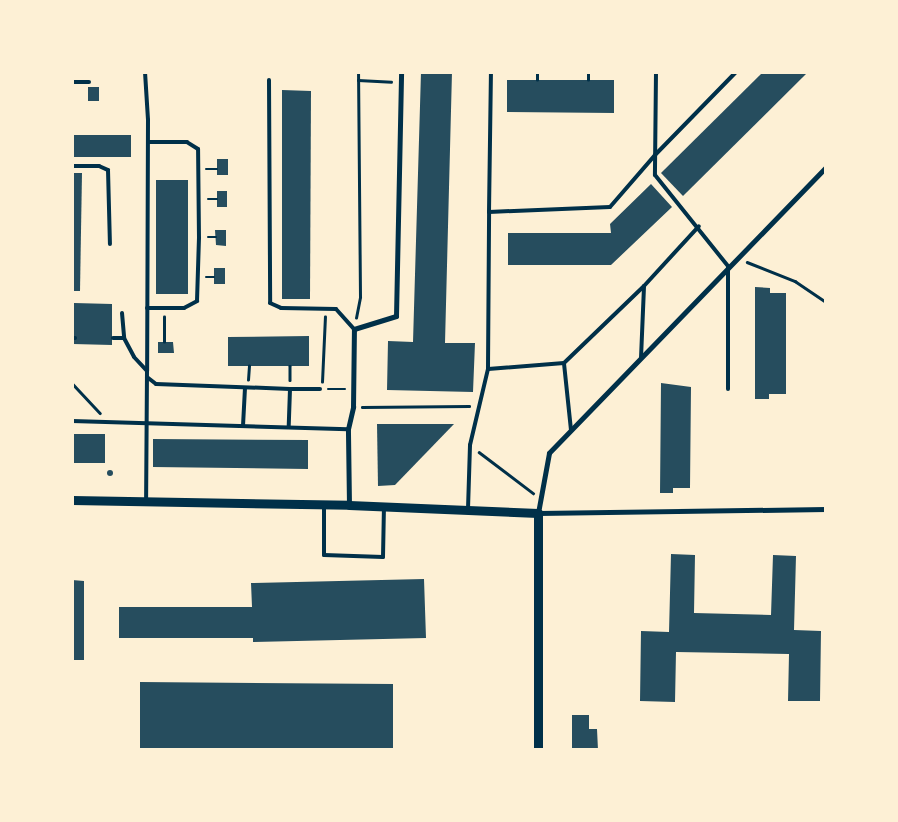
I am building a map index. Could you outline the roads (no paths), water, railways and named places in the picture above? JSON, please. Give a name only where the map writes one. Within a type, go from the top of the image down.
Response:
[{"type":"street","points":[[349,505],[348,429],[354,407],[354,329],[396,316],[400,72]]},
{"type":"street","points":[[538,750],[538,513],[548,453],[728,266],[826,168]]},
{"type":"street","points":[[72,500],[324,504],[538,513],[826,509]]},
{"type":"lane","points":[[145,72],[148,142],[146,501]]},
{"type":"lane","points":[[468,510],[470,445],[488,369],[491,72]]},
{"type":"lane","points":[[656,72],[655,175],[699,226],[728,266],[728,388]]},
{"type":"lane","points":[[489,212],[610,208],[655,155],[736,72]]},
{"type":"lane","points":[[269,80],[270,303],[275,307],[325,308],[342,314],[354,329]]},
{"type":"lane","points":[[72,82],[89,82]]},
{"type":"lane","points":[[147,308],[192,307],[197,302],[200,157],[194,144],[148,142]]},
{"type":"lane","points":[[72,166],[99,166],[108,170],[110,244]]},
{"type":"lane","points":[[488,369],[564,363],[644,286],[699,226]]},
{"type":"lane","points":[[641,358],[644,286]]},
{"type":"lane","points":[[122,313],[124,338],[134,358],[156,384],[320,389]]},
{"type":"lane","points":[[114,338],[124,338]]},
{"type":"lane","points":[[564,363],[571,430]]},
{"type":"lane","points":[[243,426],[245,388]]},
{"type":"lane","points":[[289,427],[290,389]]},
{"type":"lane","points":[[72,421],[348,429]]},
{"type":"lane","points":[[324,504],[324,555],[383,557],[384,506]]}]
